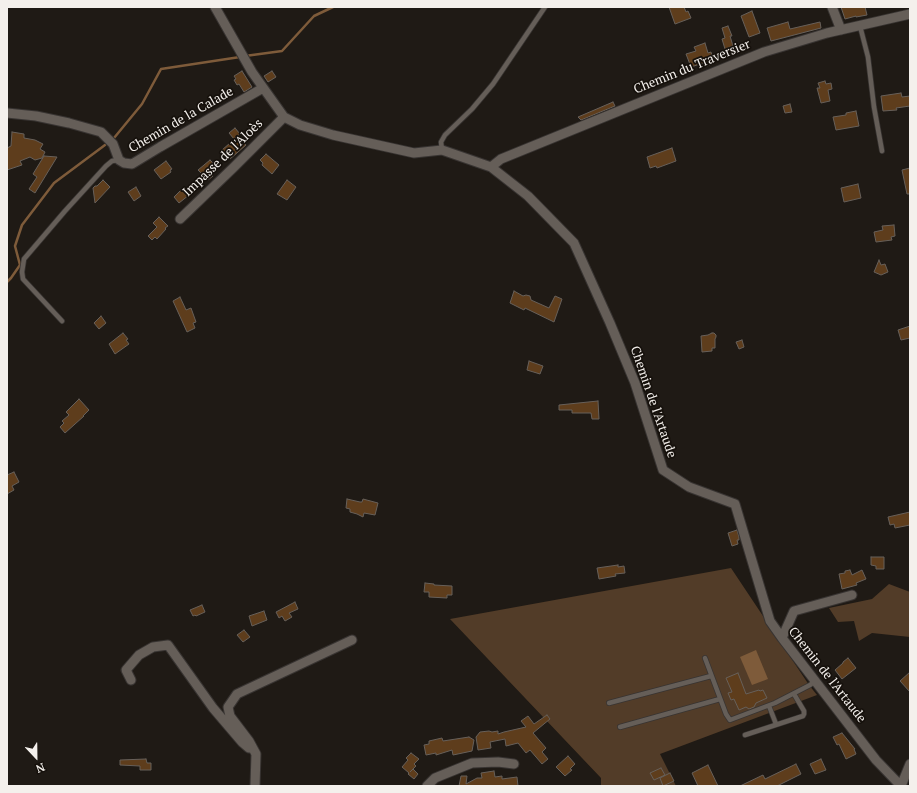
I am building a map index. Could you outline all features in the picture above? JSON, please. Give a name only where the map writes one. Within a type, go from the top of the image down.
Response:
[{"type":"street","points":[[215,7],[252,72],[284,117],[300,125],[333,135],[414,153],[442,150],[491,167]]},
{"type":"street","points":[[832,7],[841,30]]},
{"type":"street","name":"Chemin du Traversier","points":[[491,167],[501,159],[764,52],[841,30],[910,14]]},
{"type":"street","name":"Chemin de la Calade","points":[[7,113],[36,116],[101,132],[113,144],[119,160],[124,163],[132,164],[160,146],[263,88]]},
{"type":"street","name":"Impasse de l'Aloès","points":[[180,219],[284,117]]},
{"type":"street","name":"Chemin de l'Artaude","points":[[491,167],[528,196],[574,243],[635,383],[663,470],[689,487],[736,504],[770,621],[876,760],[901,786]]},
{"type":"street","points":[[782,638],[794,611],[852,595]]},
{"type":"street","points":[[255,786],[256,754],[249,741],[230,716],[228,707],[237,694],[352,640]]},
{"type":"street","points":[[131,680],[126,670],[139,655],[153,647],[168,645],[213,708],[242,742],[256,754]]},
{"type":"street","points":[[426,786],[435,778],[472,763],[498,762],[514,764]]},
{"type":"street","points":[[901,786],[910,764]]},
{"type":"lane","points":[[442,150],[441,142],[445,135],[493,84],[545,7]]},
{"type":"lane","points":[[860,26],[868,57],[874,107],[882,151]]},
{"type":"lane","points":[[62,321],[23,279],[22,272],[24,259],[106,166],[112,161],[119,160]]},
{"type":"lane","points":[[705,658],[726,714],[730,720],[769,706],[794,694],[815,681]]},
{"type":"lane","points":[[609,703],[711,676]]},
{"type":"lane","points":[[745,735],[803,716],[804,711],[794,694]]},
{"type":"lane","points":[[620,727],[720,699]]},
{"type":"lane","points":[[769,706],[776,724]]},
{"type":"shaded area","points":[[731,568],[817,695],[660,754],[676,786],[601,786],[601,778],[450,619]]},
{"type":"shaded area","points":[[889,584],[910,592],[910,637],[872,633],[859,641],[854,621],[838,622],[829,608],[872,599]]},
{"type":"shaded area","points":[[756,650],[768,679],[752,685],[740,657]]},
{"type":"building","points":[[669,7],[684,7],[686,12],[688,11],[691,18],[675,24]]},
{"type":"building","points":[[841,7],[865,7],[867,15],[845,19]]},
{"type":"building","points":[[752,11],[760,33],[749,37],[741,16]]},
{"type":"building","points":[[788,22],[790,29],[820,22],[821,28],[771,41],[767,28]]},
{"type":"building","points":[[728,26],[732,36],[730,36],[733,46],[725,49],[722,39],[725,38],[722,28]]},
{"type":"building","points":[[705,43],[708,53],[711,52],[714,63],[707,66],[706,62],[691,67],[686,54],[696,51],[694,47]]},
{"type":"building","points":[[242,71],[252,87],[244,92],[239,84],[237,85],[234,80],[236,79],[234,76]]},
{"type":"building","points":[[272,71],[276,77],[268,82],[264,76]]},
{"type":"building","points":[[825,81],[826,84],[831,83],[832,89],[828,90],[830,101],[821,103],[817,88],[820,88],[818,83]]},
{"type":"building","points":[[901,93],[902,97],[910,96],[910,106],[896,108],[897,110],[883,111],[881,96]]},
{"type":"building","points":[[613,102],[615,106],[581,120],[578,117]]},
{"type":"building","points":[[790,104],[792,112],[785,113],[783,106]]},
{"type":"building","points":[[856,111],[859,126],[836,130],[833,117],[846,115],[846,113]]},
{"type":"building","points":[[235,128],[240,134],[234,139],[229,133]]},
{"type":"building","points":[[12,132],[24,134],[24,138],[35,140],[43,144],[40,149],[45,152],[42,158],[35,160],[30,157],[20,161],[22,165],[7,170],[7,148],[11,146]]},
{"type":"building","points":[[238,136],[246,145],[230,159],[222,150]]},
{"type":"building","points":[[672,148],[676,161],[657,168],[656,166],[650,168],[647,157]]},
{"type":"building","points":[[266,154],[279,165],[272,174],[262,165],[263,163],[260,160]]},
{"type":"building","points":[[44,156],[57,157],[35,193],[29,189],[37,177],[33,174]]},
{"type":"building","points":[[210,160],[218,168],[211,174],[213,176],[208,180],[198,170]]},
{"type":"building","points":[[166,161],[172,169],[170,170],[171,172],[161,179],[154,170]]},
{"type":"building","points":[[910,168],[910,194],[907,194],[902,170]]},
{"type":"building","points":[[103,180],[110,187],[95,203],[93,188]]},
{"type":"building","points":[[287,180],[296,187],[287,200],[277,194]]},
{"type":"building","points":[[858,184],[861,198],[844,202],[841,188]]},
{"type":"building","points":[[136,187],[141,196],[134,201],[128,192]]},
{"type":"building","points":[[183,188],[189,195],[179,203],[174,197]]},
{"type":"building","points":[[159,217],[168,226],[157,239],[155,237],[152,240],[148,236],[157,227],[153,223]]},
{"type":"building","points":[[894,225],[895,236],[891,237],[892,240],[876,242],[874,232],[883,230],[882,226]]},
{"type":"building","points":[[879,260],[881,265],[885,264],[888,272],[881,275],[874,272]]},
{"type":"building","points":[[514,291],[523,296],[530,296],[531,300],[549,308],[555,296],[562,299],[554,322],[525,308],[524,310],[510,303]]},
{"type":"building","points":[[180,297],[186,310],[191,308],[196,322],[193,323],[195,328],[187,332],[173,301]]},
{"type":"building","points":[[101,316],[106,323],[99,329],[94,323]]},
{"type":"building","points":[[910,326],[910,338],[901,340],[898,330]]},
{"type":"building","points":[[123,333],[128,339],[126,340],[129,344],[115,354],[109,344]]},
{"type":"building","points":[[712,333],[716,335],[715,348],[712,348],[712,351],[702,352],[701,336]]},
{"type":"building","points":[[742,340],[744,347],[739,349],[736,342]]},
{"type":"building","points":[[529,361],[543,366],[540,374],[527,370]]},
{"type":"building","points":[[79,399],[89,410],[65,433],[60,427],[64,423],[62,421],[69,415],[66,412]]},
{"type":"building","points":[[598,401],[599,419],[592,419],[591,413],[572,413],[572,410],[559,410],[559,405]]},
{"type":"building","points":[[14,472],[19,482],[12,486],[14,490],[7,494],[7,475]]},
{"type":"building","points":[[347,499],[362,502],[363,499],[378,503],[375,515],[364,513],[363,517],[350,512],[350,509],[346,508]]},
{"type":"building","points":[[910,512],[910,525],[895,528],[894,524],[890,525],[888,517]]},
{"type":"building","points":[[737,530],[739,537],[739,540],[737,540],[738,544],[732,546],[728,533]]},
{"type":"building","points":[[871,557],[884,557],[884,569],[876,569],[876,566],[871,565]]},
{"type":"building","points":[[618,565],[618,567],[624,566],[625,573],[615,574],[616,576],[599,579],[597,568]]},
{"type":"building","points":[[850,570],[852,575],[862,570],[866,579],[856,583],[857,585],[842,589],[839,574]]},
{"type":"building","points":[[425,583],[452,586],[452,595],[447,595],[447,598],[429,597],[429,592],[424,592]]},
{"type":"building","points":[[295,602],[298,609],[289,613],[292,617],[285,621],[282,616],[279,618],[276,612]]},
{"type":"building","points":[[202,605],[205,612],[193,616],[190,610]]},
{"type":"building","points":[[264,611],[267,620],[252,626],[249,616]]},
{"type":"building","points":[[244,630],[250,637],[243,642],[237,635]]},
{"type":"building","points":[[848,658],[856,668],[842,679],[835,670]]},
{"type":"building","points":[[910,672],[910,692],[900,681]]},
{"type":"building","points":[[738,673],[746,694],[763,690],[767,698],[756,703],[754,707],[749,709],[746,707],[739,710],[734,699],[731,700],[728,693],[732,692],[726,678]]},
{"type":"building","points":[[547,715],[550,719],[533,733],[546,748],[542,752],[548,759],[542,764],[530,750],[526,753],[518,743],[506,746],[505,739],[490,742],[491,748],[478,750],[476,737],[480,732],[498,731],[498,734],[526,727],[521,721],[528,716],[534,724]]},
{"type":"building","points":[[842,733],[855,749],[856,754],[846,759],[839,744],[837,745],[833,737]]},
{"type":"building","points":[[469,737],[474,740],[472,751],[453,755],[452,750],[436,755],[436,753],[426,755],[424,745],[429,744],[429,741],[442,738],[443,741]]},
{"type":"building","points":[[411,753],[419,759],[414,764],[416,766],[413,769],[418,774],[414,779],[402,767],[408,760],[406,758]]},
{"type":"building","points":[[568,756],[575,764],[570,769],[572,770],[565,776],[556,767]]},
{"type":"building","points":[[146,759],[147,763],[151,763],[151,770],[140,770],[140,766],[120,765],[120,760]]},
{"type":"building","points":[[821,759],[826,770],[815,774],[810,764]]},
{"type":"building","points":[[796,764],[801,774],[777,786],[740,786],[763,775],[765,779]]},
{"type":"building","points":[[708,765],[718,786],[698,786],[692,773]]},
{"type":"building","points":[[661,768],[665,775],[654,780],[650,773]]},
{"type":"building","points":[[494,771],[495,777],[502,776],[502,779],[517,777],[518,786],[459,786],[461,776],[467,776],[466,784],[477,778],[482,778],[481,773]]},
{"type":"building","points":[[670,773],[674,781],[663,786],[660,778]]},
{"type":"waterway","points":[[245,56],[282,51],[314,16],[333,7]]},
{"type":"waterway","points":[[114,138],[142,104],[161,69],[240,57]]},
{"type":"waterway","points":[[7,282],[20,265],[15,246],[22,225],[54,183],[105,145]]}]
